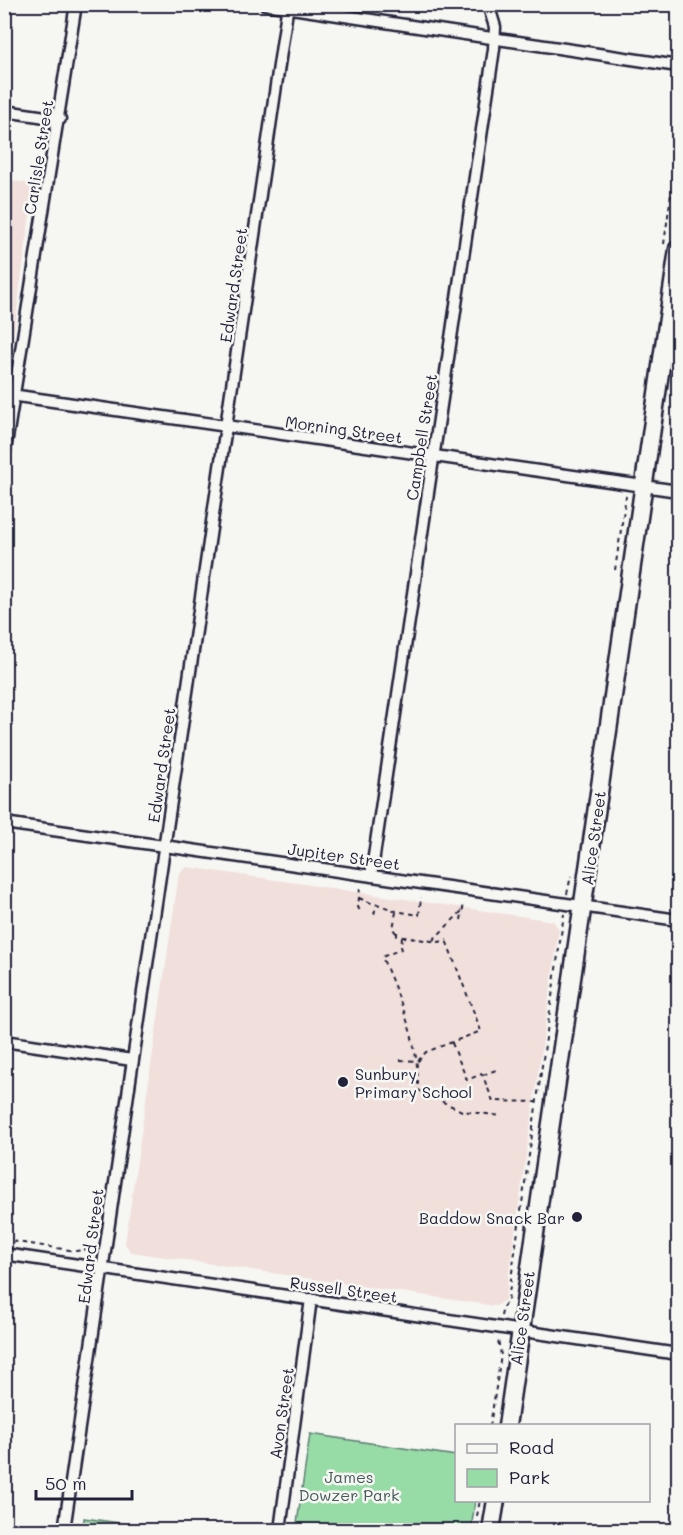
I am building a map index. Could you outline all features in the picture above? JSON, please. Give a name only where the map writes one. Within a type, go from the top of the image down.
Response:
[{"type":"main road","name":"Alice Street","points":[[507,1424],[678,249]]},
{"type":"main road","points":[[491,1530],[496,1502]]},
{"type":"street","name":"Carlisle Street","points":[[4,457],[9,395],[60,119],[76,4]]},
{"type":"street","points":[[265,4],[678,66]]},
{"type":"street","name":"Campbell Street","points":[[371,876],[495,38],[488,4]]},
{"type":"street","name":"Edward Street","points":[[64,1530],[288,6]]},
{"type":"street","points":[[4,111],[60,119]]},
{"type":"street","name":"Morning Street","points":[[9,395],[678,491]]},
{"type":"street","name":"Jupiter Street","points":[[4,823],[678,920]]},
{"type":"street","points":[[4,1041],[132,1060]]},
{"type":"street","name":"Russell Street","points":[[4,1254],[678,1354]]},
{"type":"street","name":"Avon Street","points":[[280,1530],[311,1299]]},
{"type":"path","points":[[360,888],[361,913]]},
{"type":"path","points":[[359,898],[396,911],[419,915],[421,897]]},
{"type":"path","points":[[461,920],[464,903]]},
{"type":"path","points":[[374,914],[376,905]]},
{"type":"path","points":[[432,941],[463,910]]},
{"type":"path","points":[[396,911],[393,929],[402,937],[432,941],[446,940],[481,1031],[426,1052],[418,1061]]},
{"type":"path","points":[[501,1315],[508,1300],[564,916]]},
{"type":"path","points":[[402,937],[401,949],[382,957],[410,1026],[418,1061],[418,1090],[462,1111],[502,1116]]},
{"type":"path","points":[[452,1042],[467,1080],[496,1070]]},
{"type":"path","points":[[400,1060],[418,1061]]},
{"type":"path","points":[[483,1075],[493,1101],[537,1102]]},
{"type":"path","points":[[4,1240],[76,1251],[90,1249]]},
{"type":"path","points":[[490,1424],[501,1354],[498,1337]]},
{"type":"shaded area","points":[[5,180],[34,184],[7,384],[4,383]]},
{"type":"shaded area","name":"Sunbury Primary School","points":[[187,867],[553,921],[559,929],[505,1300],[496,1306],[131,1252],[125,1244],[179,874]]},
{"type":"green space","name":"James Dowzer Park","points":[[310,1434],[455,1456],[455,1502],[475,1502],[471,1530],[296,1530]]},
{"type":"green space","points":[[84,1518],[169,1530],[83,1530]]},
{"type":"place","name":"Sunbury Primary School","points":[[343,1082]]},
{"type":"place","name":"Baddow Snack Bar","points":[[577,1217]]}]
